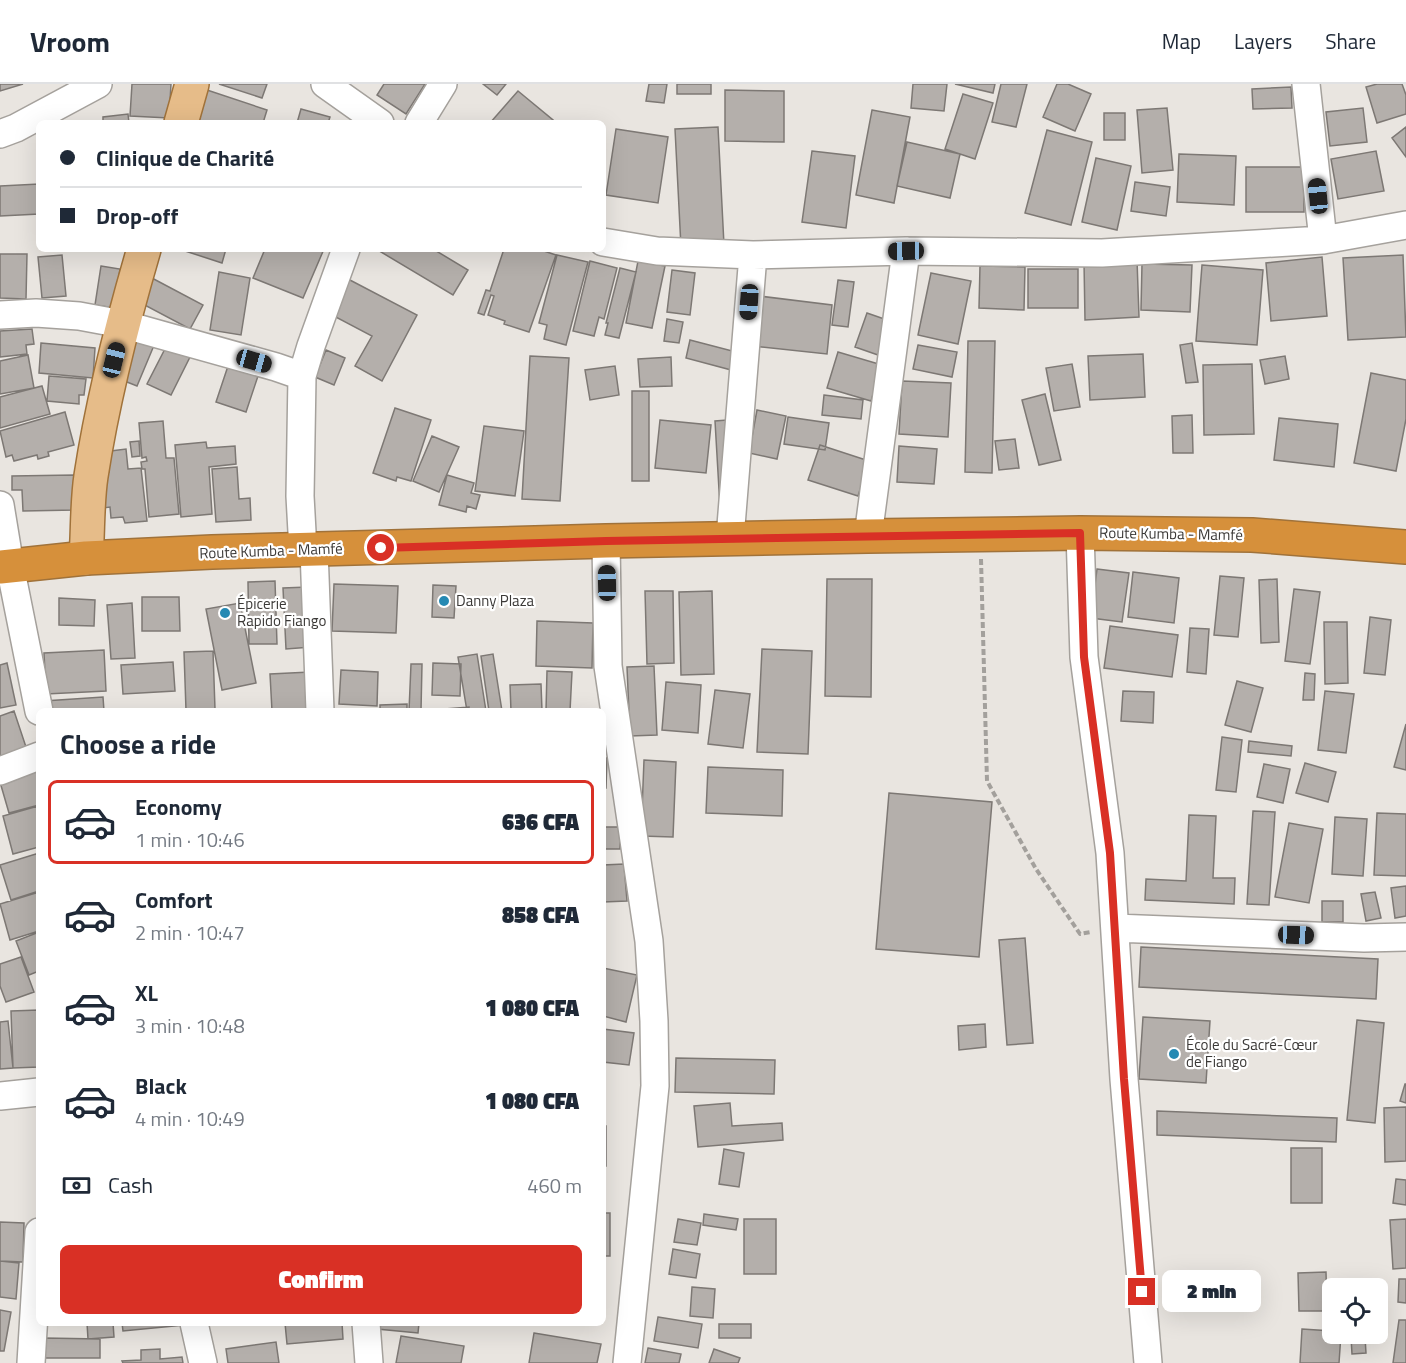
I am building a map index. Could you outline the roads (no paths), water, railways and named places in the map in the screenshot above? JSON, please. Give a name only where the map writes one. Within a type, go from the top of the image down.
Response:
[{"type":"highway","name":"Route Kumba - Mamfé","points":[[5,566],[86,558],[308,550],[730,538],[980,534],[1252,535],[1406,547]]},
{"type":"main road","points":[[182,120],[192,84]]},
{"type":"main road","points":[[86,558],[91,478],[105,395],[122,324],[143,252]]},
{"type":"street","points":[[0,134],[16,129],[98,84]]},
{"type":"street","points":[[325,84],[376,120]]},
{"type":"street","points":[[421,120],[443,84]]},
{"type":"street","points":[[1306,84],[1323,240]]},
{"type":"street","points":[[606,242],[657,251],[753,255],[906,251],[1102,253],[1323,240],[1406,225]]},
{"type":"street","points":[[868,536],[906,251]]},
{"type":"street","points":[[320,708],[308,550],[300,496],[302,376],[345,252]]},
{"type":"street","points":[[730,538],[753,255]]},
{"type":"street","points":[[0,315],[36,313],[79,316],[122,324],[302,376]]},
{"type":"street","points":[[0,505],[5,566],[38,708]]},
{"type":"street","points":[[1080,533],[1084,657],[1110,853],[1124,1079],[1148,1363]]},
{"type":"street","points":[[606,541],[608,666],[649,941],[654,1021],[655,1086],[627,1363]]},
{"type":"street","points":[[0,771],[36,757]]},
{"type":"street","points":[[1115,928],[1364,938],[1406,937]]},
{"type":"street","points":[[0,1096],[36,1092]]},
{"type":"street","points":[[32,1363],[36,1288]]},
{"type":"street","points":[[196,1326],[203,1363]]},
{"type":"street","points":[[366,1326],[369,1363]]},
{"type":"place","name":"Danny Plaza","points":[[444,601]]},
{"type":"place","name":"Épicerie Rapido Fiango","points":[[225,613]]},
{"type":"place","name":"École du Sacré-Cœur de Fiango","points":[[1174,1054]]}]
